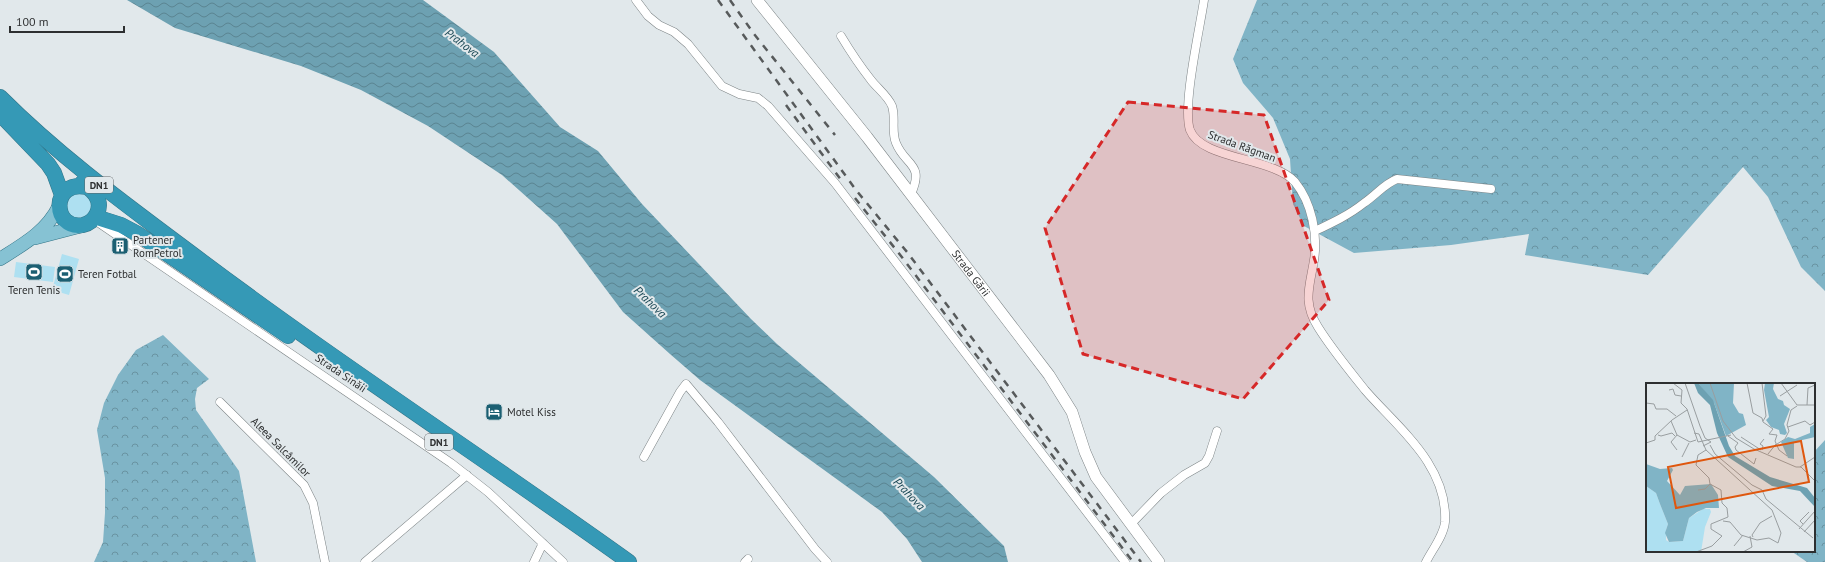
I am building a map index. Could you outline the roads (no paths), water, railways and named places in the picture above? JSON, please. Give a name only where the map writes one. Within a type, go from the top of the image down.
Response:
[{"type":"highway","name":"DN1","points":[[0,97],[34,131],[80,170],[229,282],[629,562]]},
{"type":"highway","name":"DN1","points":[[0,103],[44,148],[96,196],[99,202],[133,220],[208,270],[229,282]]},
{"type":"highway","name":"DN1","points":[[0,114],[48,164],[54,173],[64,218],[75,225],[90,221],[117,224],[138,234],[612,562]]},
{"type":"highway","name":"DN1","points":[[60,201],[74,186],[87,187]]},
{"type":"highway","name":"DN1","points":[[90,221],[99,202]]},
{"type":"main road","points":[[0,259],[30,240],[48,225],[60,201]]},
{"type":"main road","points":[[30,240],[90,221]]},
{"type":"street","points":[[636,0],[648,16],[659,25],[674,32],[688,44],[722,86],[739,94],[758,98],[768,106],[834,183],[1125,562]]},
{"type":"street","name":"Strada Gării","points":[[757,0],[911,194],[1049,375],[1072,412],[1085,452],[1096,477],[1159,562]]},
{"type":"street","name":"Strada Răgman","points":[[1204,0],[1189,100],[1190,129],[1200,143],[1282,172],[1294,181],[1302,192],[1315,231]]},
{"type":"street","points":[[841,36],[871,80],[892,105],[894,113],[893,134],[896,144],[913,166],[915,173],[916,180],[911,194]]},
{"type":"street","points":[[1426,562],[1445,523],[1442,496],[1435,474],[1424,455],[1365,389],[1312,317],[1308,302],[1314,261],[1315,231],[1341,219],[1365,203],[1389,182],[1397,179],[1491,189]]},
{"type":"street","name":"Strada Sinăii","points":[[90,221],[394,423],[467,475],[563,562]]},
{"type":"street","points":[[644,458],[680,392],[686,384],[713,416],[815,549],[827,562]]},
{"type":"street","name":"Aleea Salcâmilor","points":[[220,402],[304,485],[313,503],[325,562]]},
{"type":"street","points":[[1131,524],[1161,493],[1184,475],[1205,463],[1209,456],[1217,431]]},
{"type":"street","points":[[365,562],[467,475]]},
{"type":"street","points":[[534,562],[543,543]]},
{"type":"water","name":"Prahova","points":[[127,0],[423,0],[494,52],[560,127],[598,151],[642,204],[751,319],[777,344],[934,477],[1004,546],[1008,562],[922,562],[907,539],[882,512],[700,380],[623,312],[557,224],[502,175],[428,126],[361,90],[301,66],[175,28]]},
{"type":"railway","points":[[718,0],[856,190],[907,252],[1141,562]]},
{"type":"railway","points":[[730,0],[754,34],[835,135]]},
{"type":"railway","points":[[786,105],[844,184]]},
{"type":"railway","points":[[855,198],[901,256],[1133,562]]},
{"type":"place","name":"Partener RomPetrol","points":[[120,246]]},
{"type":"place","name":"Teren Tenis","points":[[34,272]]},
{"type":"place","name":"Teren Fotbal","points":[[65,274]]},
{"type":"place","name":"Motel Kiss","points":[[494,412]]}]
